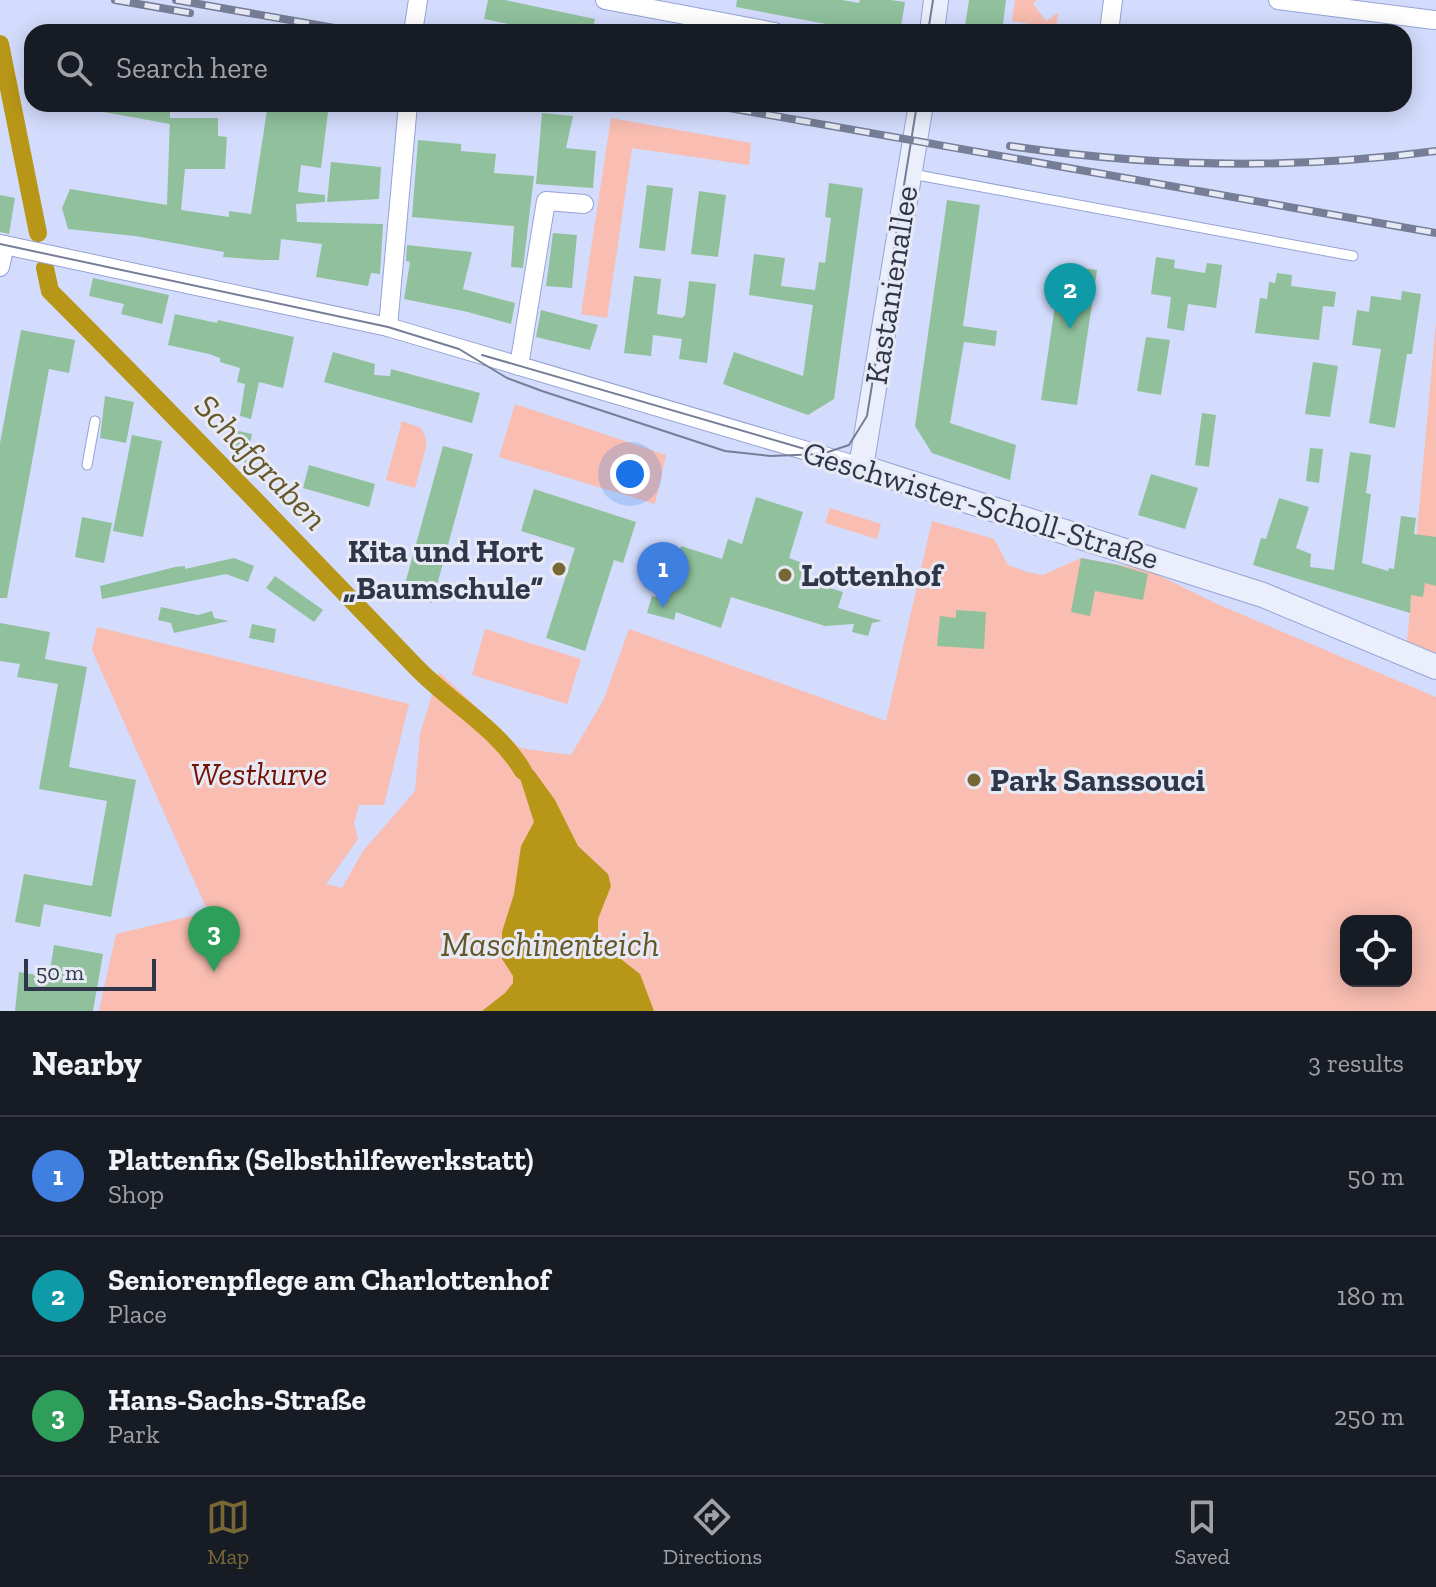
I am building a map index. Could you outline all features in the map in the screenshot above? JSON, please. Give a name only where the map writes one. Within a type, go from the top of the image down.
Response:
[{"type":"street","points":[[414,24],[418,0]]},
{"type":"street","points":[[606,0],[733,24]]},
{"type":"street","points":[[933,24],[936,0]]},
{"type":"street","points":[[1110,24],[1113,0]]},
{"type":"street","points":[[1278,0],[1434,20]]},
{"type":"street","points":[[388,327],[407,112]]},
{"type":"street","name":"Kastanienallee","points":[[861,467],[920,112]]},
{"type":"street","points":[[519,366],[546,201],[584,204]]},
{"type":"street","points":[[0,267],[2,245]]},
{"type":"street","name":"Geschwister-Scholl-Straße","points":[[2,245],[388,327],[861,467],[1263,595],[1436,667]]},
{"type":"lane","points":[[910,174],[1353,256]]},
{"type":"lane","points":[[87,465],[95,421]]},
{"type":"green space","points":[[1015,0],[1037,0],[1033,4],[1046,21],[1058,13],[1057,24],[1012,21]]},
{"type":"green space","points":[[611,118],[751,143],[749,165],[632,148],[607,318],[581,314]]},
{"type":"green space","points":[[1436,322],[1436,653],[1407,642]]},
{"type":"green space","points":[[515,404],[666,455],[655,504],[499,457]]},
{"type":"green space","points":[[402,421],[421,428],[426,439],[415,488],[386,480]]},
{"type":"green space","points":[[830,508],[881,524],[877,539],[825,523]]},
{"type":"green space","name":"Park Sanssouci","points":[[932,521],[994,539],[1008,565],[1027,572],[1043,575],[1081,558],[1148,570],[1217,604],[1436,697],[1436,1011],[99,1011],[116,934],[208,912],[92,650],[97,627],[409,704],[384,805],[359,805],[354,823],[358,839],[326,884],[342,888],[363,851],[415,791],[420,734],[439,672],[520,748],[571,755],[604,699],[629,629],[886,721]]},
{"type":"green space","points":[[485,629],[581,659],[567,704],[472,675]]},
{"type":"water","name":"Maschinenteich","points":[[512,753],[534,771],[555,800],[578,846],[608,874],[611,886],[598,919],[598,934],[612,952],[640,974],[654,1011],[482,1011],[513,983],[513,976],[502,959],[502,932],[514,894],[521,846],[534,822]]},
{"type":"building","points":[[488,0],[505,0],[595,19],[594,24],[509,24],[484,19]]},
{"type":"building","points":[[737,0],[905,2],[901,24],[826,24],[736,7]]},
{"type":"building","points":[[969,0],[1006,0],[1003,24],[965,24]]},
{"type":"building","points":[[104,112],[170,112],[170,124]]},
{"type":"building","points":[[267,112],[328,112],[321,168],[301,165],[298,192],[325,195],[325,202],[296,204],[297,222],[383,224],[380,274],[371,273],[368,286],[316,277],[322,244],[281,239],[279,260],[262,260],[223,257],[224,252],[135,236],[68,229],[62,208],[70,189],[167,205],[170,118],[218,118],[218,136],[227,137],[225,169],[185,169],[181,210],[229,217],[229,211],[251,214]]},
{"type":"building","points":[[542,113],[573,116],[566,148],[596,151],[593,188],[536,184]]},
{"type":"building","points":[[418,140],[461,144],[461,151],[496,154],[494,173],[534,176],[523,268],[511,267],[514,226],[412,217]]},
{"type":"building","points":[[331,162],[381,167],[379,199],[327,202]]},
{"type":"building","points":[[829,183],[863,188],[834,399],[808,415],[723,384],[734,352],[803,376],[813,305],[749,295],[754,254],[785,258],[781,286],[815,290],[819,262],[825,263],[831,218],[825,217]]},
{"type":"building","points":[[647,185],[673,188],[665,251],[639,248]]},
{"type":"building","points":[[699,191],[726,195],[718,257],[691,254]]},
{"type":"building","points":[[0,195],[15,198],[9,234],[0,232]]},
{"type":"building","points":[[947,200],[980,205],[963,326],[997,331],[995,346],[964,342],[950,423],[1016,445],[1010,480],[932,453],[915,426]]},
{"type":"building","points":[[553,233],[577,235],[572,288],[546,286]]},
{"type":"building","points":[[407,245],[472,252],[463,289],[515,303],[511,324],[404,299],[410,262],[406,261]]},
{"type":"building","points":[[1156,257],[1175,260],[1174,268],[1205,273],[1207,263],[1222,265],[1216,308],[1188,304],[1184,331],[1167,328],[1171,297],[1151,294]]},
{"type":"building","points":[[1061,265],[1097,270],[1077,405],[1041,400]]},
{"type":"building","points":[[1277,273],[1292,275],[1291,286],[1336,292],[1334,307],[1323,306],[1319,340],[1255,333],[1260,298],[1267,299],[1269,282],[1275,283]]},
{"type":"building","points":[[634,276],[661,279],[657,314],[682,318],[689,281],[716,284],[707,363],[679,359],[682,339],[653,335],[651,356],[624,353]]},
{"type":"building","points":[[93,278],[169,295],[162,324],[121,314],[124,304],[89,296]]},
{"type":"building","points":[[1402,291],[1421,294],[1412,354],[1407,354],[1395,428],[1369,423],[1381,349],[1352,345],[1357,310],[1369,312],[1371,296],[1401,300]]},
{"type":"building","points":[[541,310],[598,325],[590,350],[536,337]]},
{"type":"building","points":[[175,314],[294,337],[283,388],[259,382],[251,419],[240,416],[245,384],[237,382],[240,368],[220,362],[220,358],[209,354],[168,345]]},
{"type":"building","points":[[21,330],[75,340],[69,373],[49,369],[7,598],[0,598],[0,443]]},
{"type":"building","points":[[1146,337],[1170,340],[1161,395],[1137,391]]},
{"type":"building","points":[[333,352],[375,364],[374,375],[390,376],[391,369],[480,393],[472,423],[324,382]]},
{"type":"building","points":[[1313,362],[1338,366],[1330,417],[1305,414]]},
{"type":"building","points":[[105,396],[134,402],[126,443],[100,438]]},
{"type":"building","points":[[1202,413],[1216,415],[1209,467],[1195,465]]},
{"type":"building","points":[[234,430],[252,434],[246,465],[230,448]]},
{"type":"building","points":[[132,435],[162,441],[143,537],[113,531]]},
{"type":"building","points":[[443,446],[473,454],[432,603],[402,595]]},
{"type":"building","points":[[1310,448],[1323,449],[1319,483],[1306,481]]},
{"type":"building","points":[[1350,452],[1371,455],[1366,493],[1371,494],[1362,563],[1388,571],[1389,568],[1394,569],[1401,516],[1416,518],[1414,534],[1436,537],[1436,586],[1425,583],[1423,597],[1411,595],[1410,613],[1253,565],[1261,538],[1266,539],[1279,498],[1309,507],[1296,548],[1311,554],[1310,567],[1334,570]]},
{"type":"building","points":[[309,465],[375,484],[369,507],[303,488]]},
{"type":"building","points":[[1151,474],[1198,488],[1185,529],[1138,515]]},
{"type":"building","points":[[534,489],[636,522],[623,563],[614,560],[585,651],[546,638],[575,548],[521,531]]},
{"type":"building","points":[[756,497],[803,512],[789,558],[805,564],[800,579],[843,592],[838,608],[882,621],[872,623],[868,636],[852,632],[854,624],[825,626],[731,597],[721,628],[676,612],[674,620],[647,613],[652,596],[665,599],[681,546],[722,559],[728,539],[742,544]]},
{"type":"building","points":[[82,517],[112,523],[104,563],[75,557]]},
{"type":"building","points":[[234,558],[254,566],[248,582],[226,574],[102,599],[100,586],[175,567],[185,566],[185,569]]},
{"type":"building","points":[[1081,558],[1148,574],[1143,600],[1095,591],[1090,616],[1071,612]]},
{"type":"building","points":[[275,576],[323,610],[314,622],[266,588]]},
{"type":"building","points":[[161,607],[198,615],[212,611],[214,618],[229,621],[174,633],[171,623],[158,620]]},
{"type":"building","points":[[956,610],[986,612],[984,649],[937,646],[940,616],[956,618]]},
{"type":"building","points":[[0,623],[50,632],[45,659],[87,667],[69,767],[136,780],[111,917],[44,904],[40,927],[15,922],[24,874],[92,886],[107,801],[39,789],[58,684],[17,677],[20,664],[0,661]]},
{"type":"building","points":[[252,624],[276,629],[274,643],[249,638]]},
{"type":"building","points":[[54,945],[103,954],[93,1011],[15,1011],[19,972],[49,977]]},
{"type":"waterway","name":"Schafgraben","points":[[0,44],[38,233]]},
{"type":"waterway","name":"Schafgraben","points":[[45,268],[50,291],[415,666],[487,728],[523,771]]},
{"type":"tram line","points":[[929,24],[933,0]]},
{"type":"tram line","points":[[0,244],[388,327],[459,349],[507,378],[542,391],[725,451],[770,456],[822,454],[849,445],[867,416],[916,112]]},
{"type":"tram line","points":[[482,355],[805,449]]},
{"type":"railway","points":[[115,0],[190,13]]},
{"type":"railway","points":[[176,0],[312,24]]},
{"type":"railway","points":[[752,112],[1436,233]]},
{"type":"railway","points":[[1010,146],[1116,158],[1223,164],[1330,161],[1436,151]]},
{"type":"place","name":"Seniorenpflege am Charlottenhof","points":[[1070,329]]},
{"type":"place","name":"Kita und Hort „Baumschule“","points":[[559,569]]},
{"type":"place","name":"Lottenhof","points":[[785,575]]},
{"type":"place","name":"Plattenfix (Selbsthilfewerkstatt)","points":[[663,608]]},
{"type":"place","name":"Park Sanssouci","points":[[974,780]]},
{"type":"place","name":"Hans-Sachs-Straße","points":[[214,972]]},
{"type":"park label","name":"Westkurve","points":[[259,774]]}]
